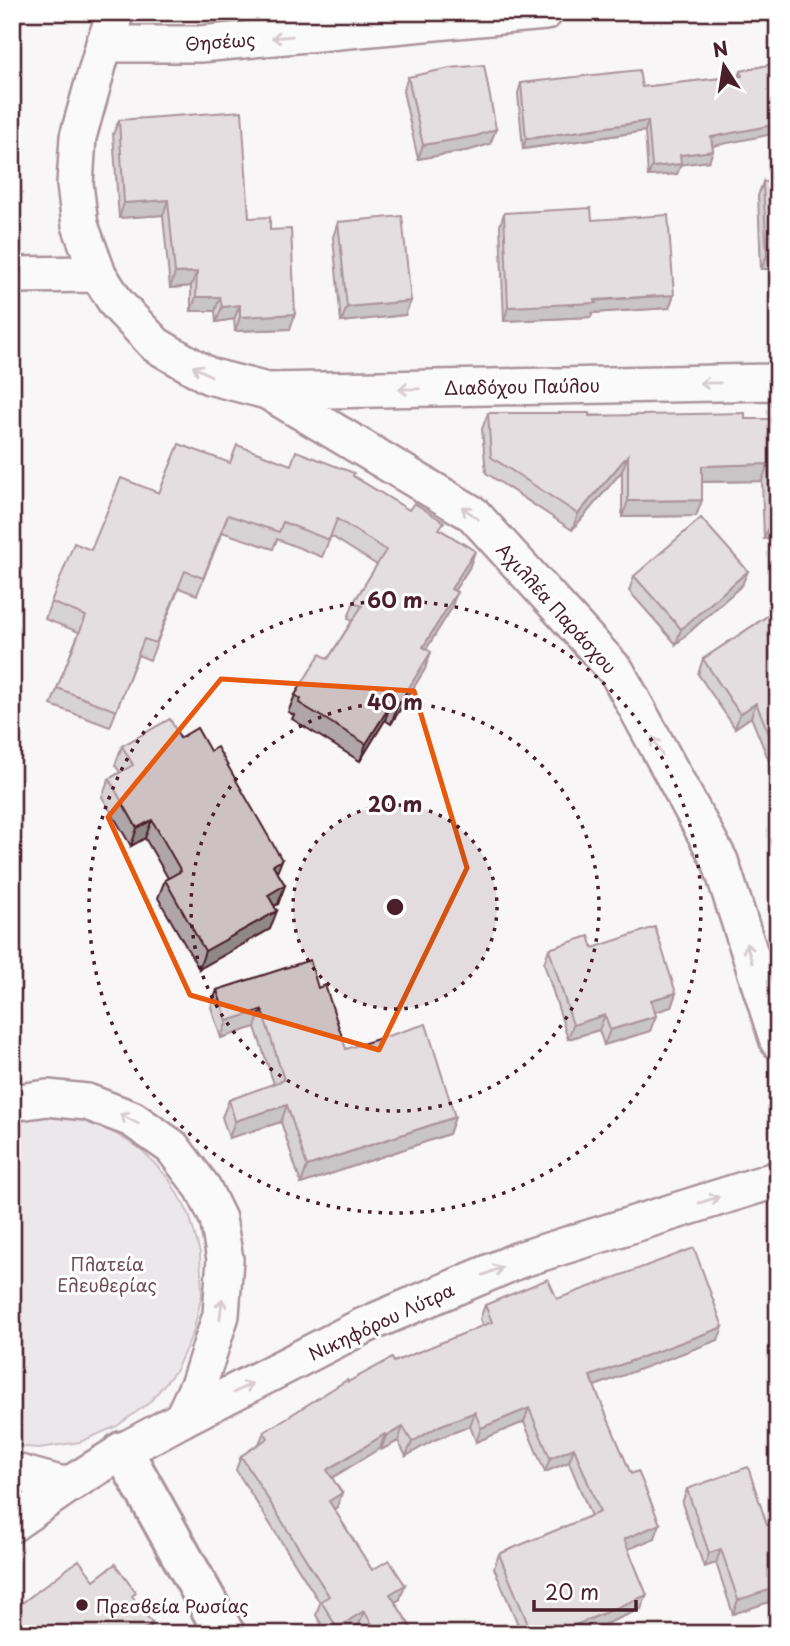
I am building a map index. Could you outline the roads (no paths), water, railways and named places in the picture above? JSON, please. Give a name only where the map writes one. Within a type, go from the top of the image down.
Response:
[{"type":"street","name":"Θησέως","points":[[111,28],[200,44],[545,12]]},
{"type":"street","points":[[111,28],[78,137],[75,184],[80,225],[99,274],[117,304],[156,345],[209,376],[267,391]]},
{"type":"street","points":[[12,275],[99,274]]},
{"type":"street","name":"Διαδόχου Παύλου","points":[[267,391],[778,382]]},
{"type":"street","name":"Αχιλλέα Παράσχου","points":[[267,391],[473,514],[617,672],[720,861],[778,1041]]},
{"type":"street","points":[[12,1103],[47,1098],[87,1102],[132,1119],[172,1147],[203,1188],[218,1219],[225,1259],[221,1315],[200,1383],[182,1419]]},
{"type":"street","name":"Νικηφόρου Λύτρα","points":[[12,1524],[123,1451],[361,1327],[519,1260],[778,1179]]},
{"type":"street","points":[[123,1451],[225,1634]]},
{"type":"street","points":[[12,1471],[67,1486]]},
{"type":"place","name":"Πρεσβεία Ρωσίας","points":[[82,1605]]},
{"type":"park label","name":"Πλατεία Ελευθερίας","points":[[107,1273]]}]
